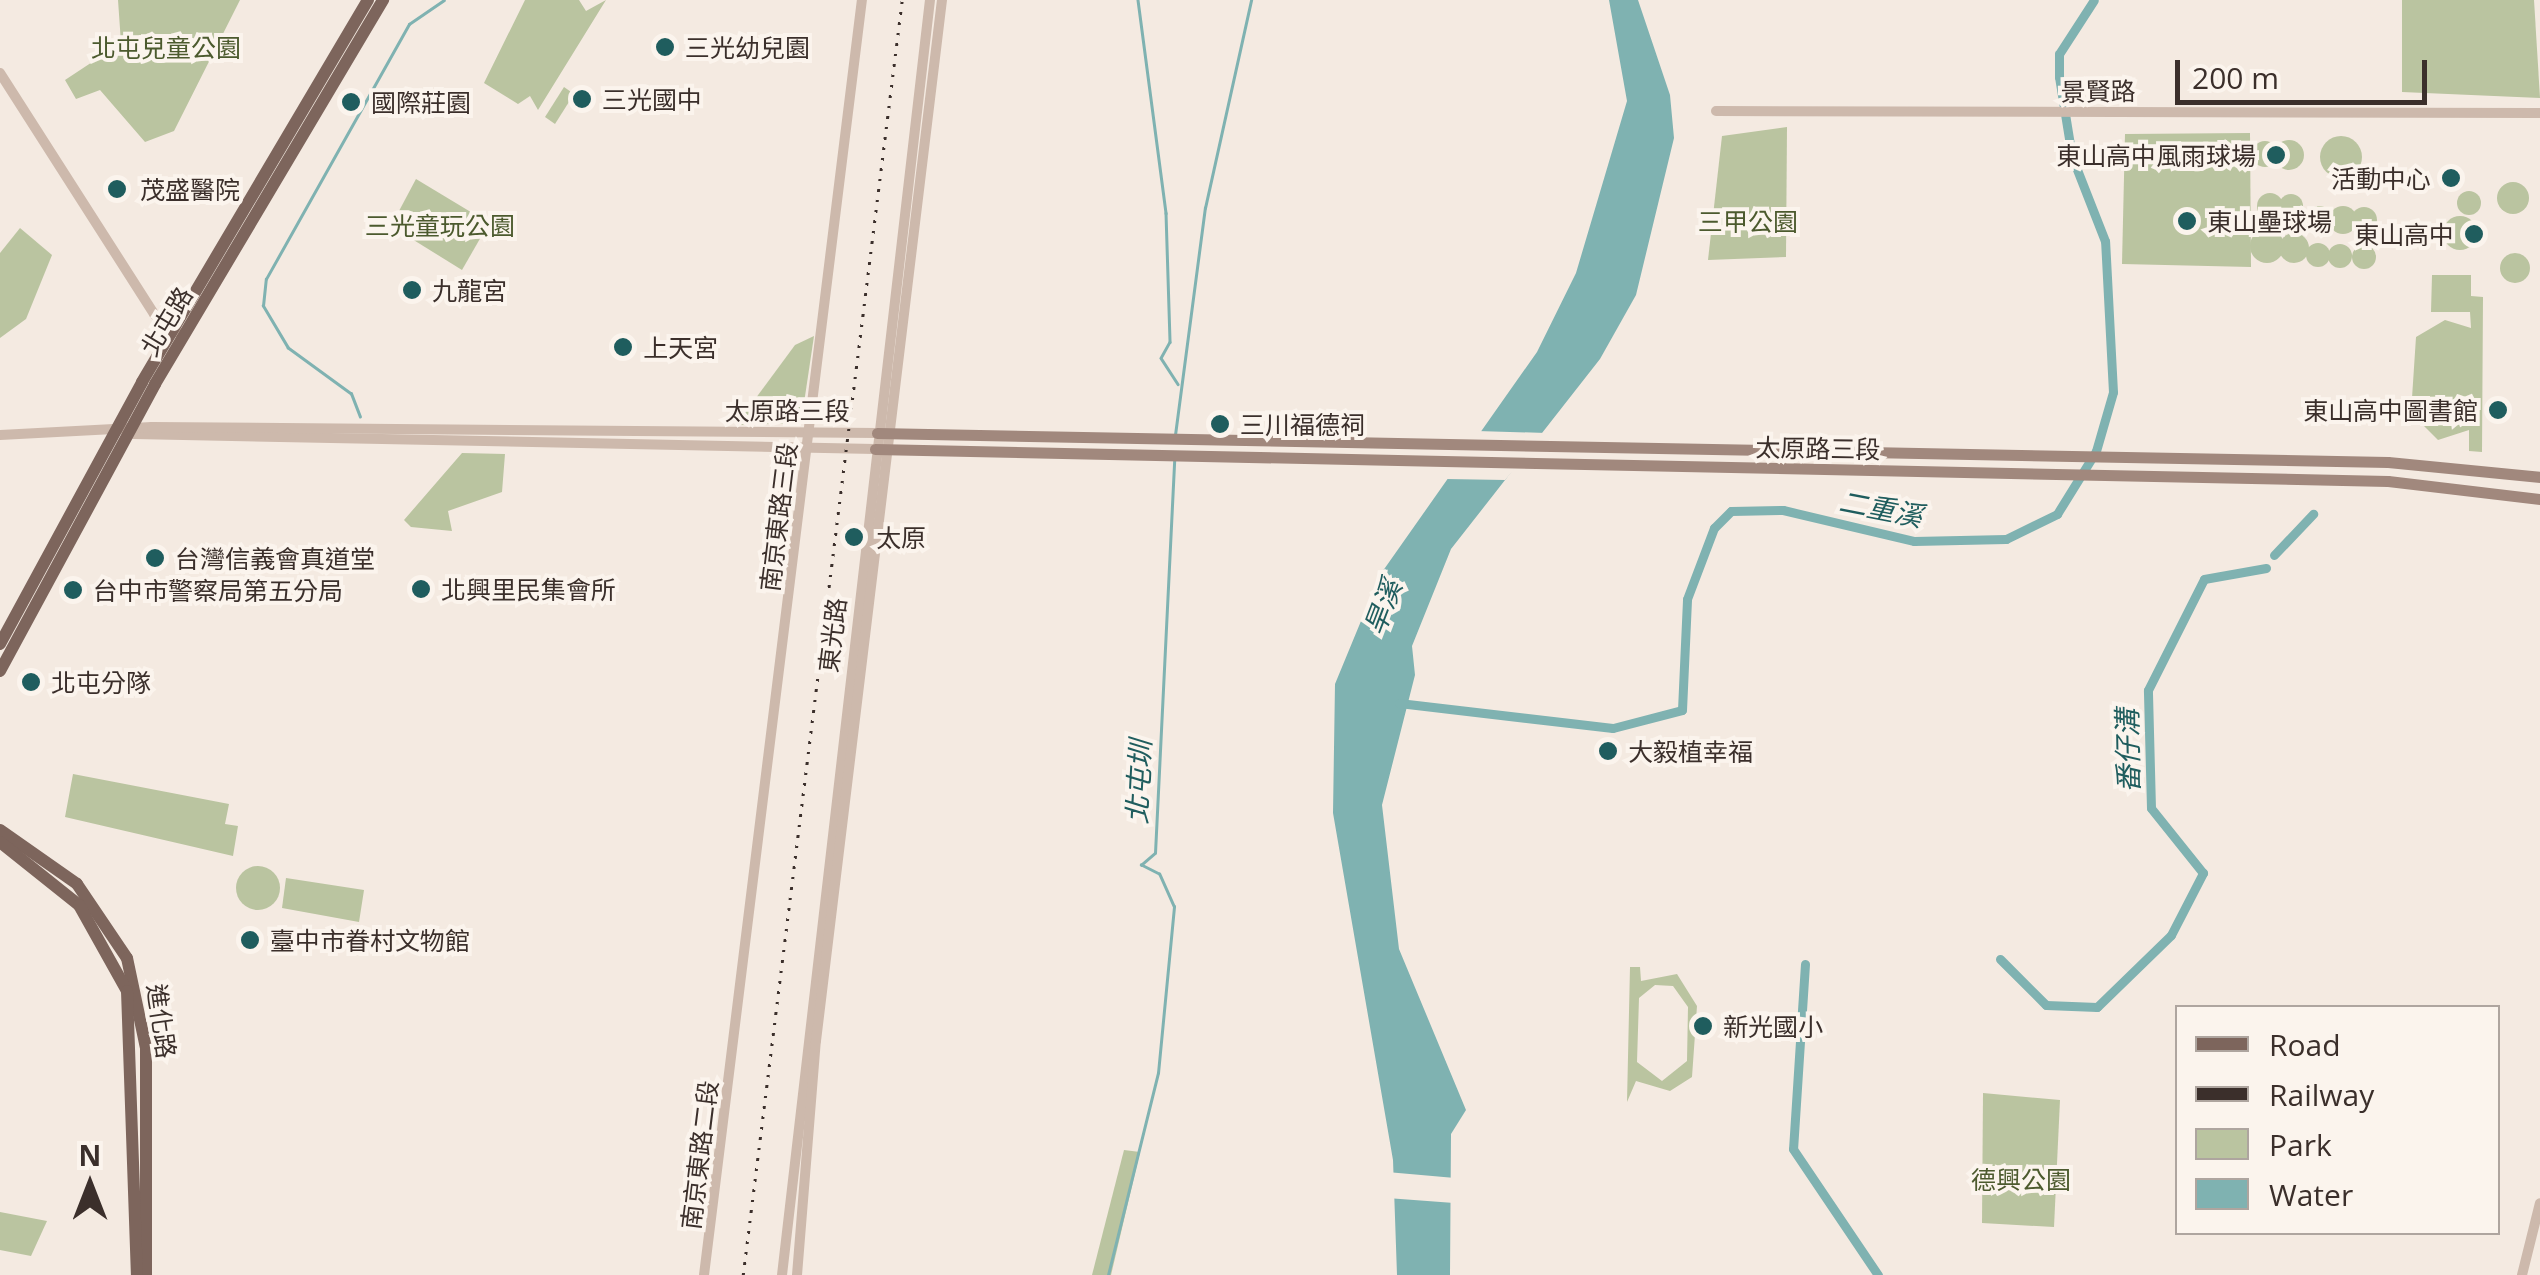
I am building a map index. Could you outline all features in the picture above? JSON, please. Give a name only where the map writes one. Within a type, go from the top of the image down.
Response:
[{"type":"main road","name":"北屯路","points":[[0,672],[178,333],[368,0]]},
{"type":"main road","name":"北屯路","points":[[0,644],[114,434],[383,0]]},
{"type":"main road","name":"太原路三段","points":[[884,433],[1591,442],[2388,462],[2540,477]]},
{"type":"main road","name":"太原路三段","points":[[882,450],[2388,481],[2540,499]]},
{"type":"main road","name":"進化路","points":[[0,833],[79,905],[127,991],[137,1275]]},
{"type":"main road","name":"進化路","points":[[0,833],[78,884],[127,958],[146,1048],[146,1275]]},
{"type":"street","name":"南京東路三段","points":[[734,1039],[862,0]]},
{"type":"street","name":"東光路","points":[[782,1275],[812,1065],[930,0]]},
{"type":"street","name":"東光路","points":[[884,433],[942,0]]},
{"type":"street","points":[[0,72],[178,333]]},
{"type":"street","name":"景賢路","points":[[1716,112],[2540,112]]},
{"type":"street","name":"太原路三段","points":[[808,441],[884,433]]},
{"type":"street","name":"太原路三段","points":[[0,435],[808,441],[882,450]]},
{"type":"street","name":"南京東路二段","points":[[704,1275],[734,1039]]},
{"type":"street","name":"東光路","points":[[796,1275],[812,1065]]},
{"type":"street","points":[[2522,1275],[2540,1203]]},
{"type":"green space","name":"北屯兒童公園","points":[[118,0],[240,0],[174,131],[145,142],[100,90],[76,99],[65,80],[121,43]]},
{"type":"green space","points":[[525,0],[579,0],[586,11],[606,0],[538,110],[530,96],[518,104],[484,83]]},
{"type":"green space","points":[[2402,0],[2534,0],[2540,98],[2402,92]]},
{"type":"green space","points":[[564,87],[574,94],[555,124],[545,117]]},
{"type":"green space","name":"三甲公園","points":[[1787,127],[1786,257],[1708,260],[1722,136]]},
{"type":"green space","name":"東山壘球場","points":[[2250,133],[2251,267],[2122,264],[2125,134]]},
{"type":"green space","points":[[2341,136],[2356,142],[2362,157],[2356,172],[2341,178],[2326,172],[2320,157],[2326,142]]},
{"type":"green space","points":[[2289,140],[2299,145],[2304,155],[2299,165],[2289,170],[2279,165],[2274,155],[2279,145]]},
{"type":"green space","points":[[2265,141],[2274,145],[2278,154],[2274,163],[2265,167],[2256,163],[2252,154],[2256,145]]},
{"type":"green space","name":"三光童玩公園","points":[[416,179],[489,223],[462,270],[391,226]]},
{"type":"green space","points":[[2513,182],[2524,187],[2529,198],[2524,209],[2513,214],[2502,209],[2497,198],[2502,187]]},
{"type":"green space","points":[[2469,191],[2481,203],[2469,215],[2457,203]]},
{"type":"green space","points":[[2270,193],[2279,197],[2283,206],[2279,215],[2270,219],[2261,215],[2257,206],[2261,197]]},
{"type":"green space","points":[[2291,194],[2303,206],[2291,218],[2279,206]]},
{"type":"green space","points":[[2319,206],[2329,210],[2333,220],[2329,230],[2319,234],[2309,230],[2305,220],[2309,210]]},
{"type":"green space","points":[[2343,206],[2353,210],[2357,220],[2353,230],[2343,234],[2333,230],[2329,220],[2333,210]]},
{"type":"green space","points":[[2364,207],[2373,211],[2377,220],[2373,229],[2364,233],[2355,229],[2351,220],[2355,211]]},
{"type":"green space","points":[[2460,216],[2472,221],[2477,233],[2472,245],[2460,250],[2448,245],[2443,233],[2448,221]]},
{"type":"green space","points":[[20,228],[52,255],[26,319],[0,338],[0,253]]},
{"type":"green space","points":[[2267,229],[2279,234],[2284,246],[2279,258],[2267,263],[2255,258],[2250,246],[2255,234]]},
{"type":"green space","points":[[2294,233],[2305,237],[2309,248],[2305,259],[2294,263],[2283,259],[2279,248],[2283,237]]},
{"type":"green space","points":[[2318,243],[2330,255],[2318,267],[2306,255]]},
{"type":"green space","points":[[2340,244],[2352,256],[2340,268],[2328,256]]},
{"type":"green space","points":[[2364,245],[2376,257],[2364,269],[2352,257]]},
{"type":"green space","points":[[2515,253],[2526,257],[2530,268],[2526,279],[2515,283],[2504,279],[2500,268],[2504,257]]},
{"type":"green space","points":[[2432,275],[2471,275],[2471,296],[2483,297],[2482,452],[2469,451],[2469,430],[2438,440],[2411,413],[2416,337],[2445,320],[2471,328],[2470,312],[2431,312]]},
{"type":"green space","points":[[814,336],[801,423],[736,425],[795,345]]},
{"type":"green space","points":[[462,453],[505,454],[502,492],[448,511],[452,531],[411,527],[404,520]]},
{"type":"green space","points":[[73,774],[229,804],[225,824],[238,826],[233,856],[65,817]]},
{"type":"green space","points":[[258,866],[274,872],[280,888],[274,904],[258,910],[242,904],[236,888],[242,872]]},
{"type":"green space","points":[[286,878],[364,890],[359,922],[282,908]]},
{"type":"green space","points":[[1630,967],[1640,967],[1641,981],[1677,974],[1697,1006],[1692,1077],[1670,1091],[1636,1081],[1627,1102]],"holes":[[[1655,985],[1673,986],[1688,1007],[1687,1061],[1662,1081],[1637,1062],[1639,998]]]},
{"type":"green space","name":"德興公園","points":[[1983,1093],[2060,1100],[2054,1227],[1982,1223]]},
{"type":"green space","points":[[1124,1150],[1140,1152],[1111,1275],[1092,1275]]},
{"type":"green space","points":[[0,1212],[47,1221],[31,1256],[0,1250]]},
{"type":"water","name":"旱溪","points":[[1609,0],[1638,0],[1670,95],[1674,138],[1636,295],[1600,359],[1451,549],[1412,646],[1415,675],[1382,805],[1399,949],[1466,1110],[1451,1134],[1450,1275],[1397,1275],[1393,1160],[1333,813],[1335,684],[1380,575],[1537,352],[1576,273],[1627,101]]},
{"type":"pier","points":[[1477,431],[1546,433],[1505,480],[1446,479]]},
{"type":"pier","points":[[1387,1172],[1455,1178],[1454,1203],[1387,1198]]},
{"type":"waterway","points":[[360,417],[351,394],[288,348],[263,306],[266,279],[409,24],[444,0]]},
{"type":"waterway","name":"北屯圳","points":[[1138,0],[1166,213],[1170,342],[1161,358],[1178,384]]},
{"type":"waterway","points":[[1175,435],[1205,208],[1251,0]]},
{"type":"waterway","name":"二重溪","points":[[1399,703],[1613,728],[1682,710],[1687,599],[1714,528],[1731,511],[1783,510],[1914,541],[2006,539],[2057,514],[2096,451],[2113,392],[2105,241],[2072,157],[2059,77],[2059,54],[2094,0]]},
{"type":"waterway","name":"北屯圳","points":[[1108,1275],[1158,1073],[1174,907],[1159,874],[1141,865],[1155,853],[1174,458]]},
{"type":"waterway","name":"番仔溝","points":[[2274,555],[2313,514]]},
{"type":"waterway","points":[[2000,959],[2046,1005],[2097,1007],[2171,935],[2203,873],[2151,808],[2148,690],[2204,579],[2266,568]]},
{"type":"waterway","name":"番仔溝","points":[[1805,964],[1793,1149],[1878,1275]]},
{"type":"railway","points":[[743,1275],[902,0]]},
{"type":"place","name":"三光幼兒園","points":[[665,47]]},
{"type":"place","name":"三光國中","points":[[582,99]]},
{"type":"place","name":"國際莊園","points":[[351,102]]},
{"type":"place","name":"東山高中風雨球場","points":[[2276,155]]},
{"type":"place","name":"活動中心","points":[[2451,178]]},
{"type":"place","name":"茂盛醫院","points":[[117,189]]},
{"type":"place","name":"東山壘球場","points":[[2187,221]]},
{"type":"place","name":"東山高中","points":[[2474,234]]},
{"type":"place","name":"九龍宮","points":[[412,290]]},
{"type":"place","name":"上天宮","points":[[623,347]]},
{"type":"place","name":"東山高中圖書館","points":[[2498,410]]},
{"type":"place","name":"三川福德祠","points":[[1220,424]]},
{"type":"place","name":"太原","points":[[854,537]]},
{"type":"place","name":"台灣信義會真道堂","points":[[155,558]]},
{"type":"place","name":"北興里民集會所","points":[[421,589]]},
{"type":"place","name":"台中市警察局第五分局","points":[[73,590]]},
{"type":"place","name":"北屯分隊","points":[[31,682]]},
{"type":"place","name":"大毅植幸福","points":[[1608,751]]},
{"type":"place","name":"臺中市眷村文物館","points":[[250,940]]},
{"type":"place","name":"新光國小","points":[[1703,1026]]}]
